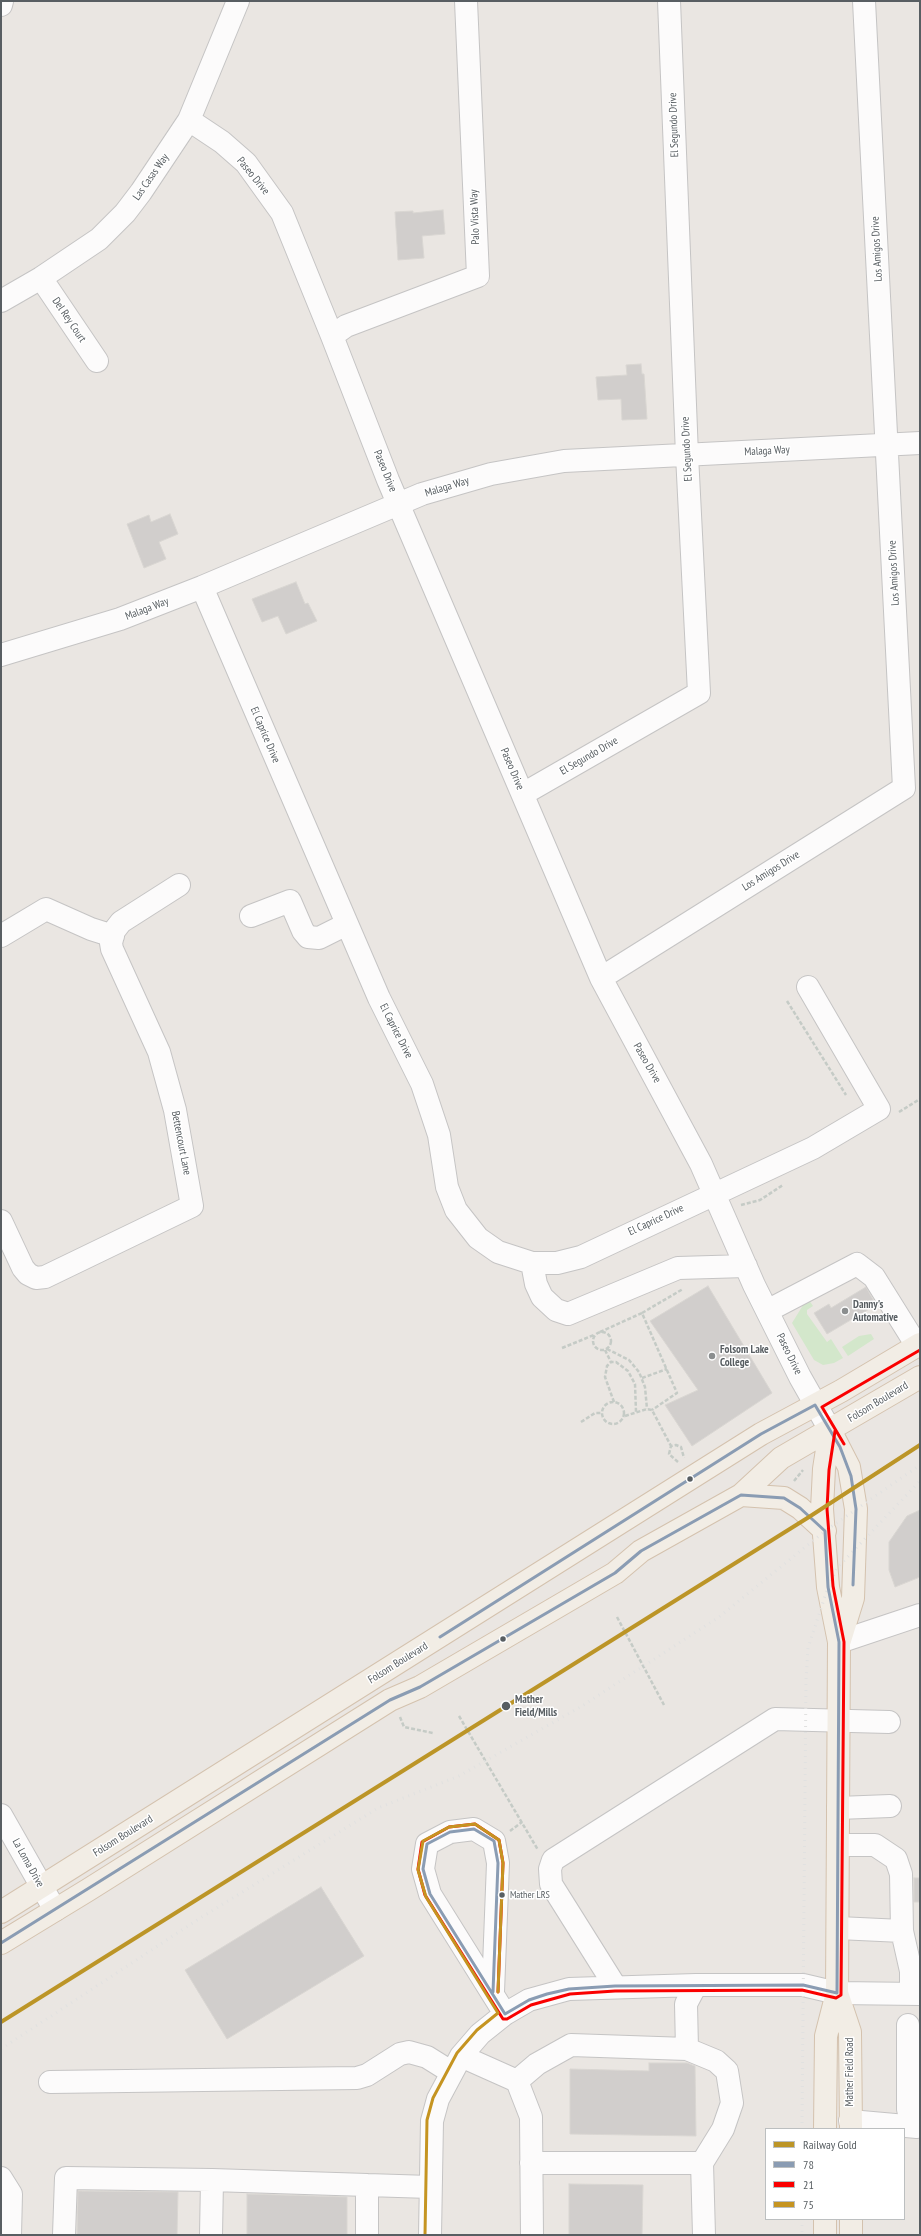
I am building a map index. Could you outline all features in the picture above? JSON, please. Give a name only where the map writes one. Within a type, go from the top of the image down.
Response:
[{"type":"main road","name":"Folsom Boulevard","points":[[1,1912],[761,1434],[815,1405],[919,1345]]},
{"type":"main road","name":"Folsom Boulevard","points":[[1,1943],[390,1700],[420,1687],[615,1574],[641,1551],[741,1495],[781,1458],[920,1378]]},
{"type":"main road","name":"Mather Field Road","points":[[825,2128],[826,2036],[837,1993],[838,1928],[839,1642],[828,1587],[825,1531],[822,1509],[824,1469],[830,1430]]},
{"type":"main road","name":"Mather Field Road","points":[[830,1430],[849,1467],[856,1509],[852,1598],[839,1642]]},
{"type":"main road","points":[[741,1495],[784,1498],[800,1508],[825,1531]]},
{"type":"main road","name":"Mather Field Road","points":[[837,1993],[850,2032],[850,2125]]},
{"type":"main road","points":[[825,2220],[825,2235]]},
{"type":"main road","points":[[851,2220],[851,2235]]},
{"type":"street","points":[[1,5],[2,1]]},
{"type":"street","name":"Las Casas Way","points":[[1,301],[41,278],[99,239],[125,213],[189,120],[220,48],[238,1]]},
{"type":"street","name":"Palo Vista Way","points":[[332,336],[346,326],[478,276],[466,1]]},
{"type":"street","name":"El Segundo Drive","points":[[523,794],[699,693],[687,455],[669,1]]},
{"type":"street","name":"Los Amigos Drive","points":[[602,978],[904,788],[888,444],[864,1]]},
{"type":"street","name":"Paseo Drive","points":[[189,120],[222,142],[246,164],[282,213],[399,504],[602,978],[637,1046],[680,1121],[767,1311],[815,1405],[830,1430]]},
{"type":"street","name":"Del Rey Court","points":[[41,278],[97,361]]},
{"type":"street","name":"Malaga Way","points":[[1,655],[120,619],[202,587],[399,504],[447,486],[491,474],[564,461],[920,443]]},
{"type":"street","name":"El Caprice Drive","points":[[202,587],[379,998],[422,1084],[432,1109],[439,1135],[447,1187],[456,1210],[478,1238],[498,1252],[532,1263],[557,1263],[581,1256],[813,1148],[879,1109],[808,987]]},
{"type":"street","points":[[1,936],[46,909],[91,929],[113,936],[121,922],[179,885]]},
{"type":"street","points":[[251,916],[290,901],[303,932],[308,937],[319,938],[347,924]]},
{"type":"street","name":"Bettencourt Lane","points":[[1,1221],[23,1268],[28,1274],[36,1278],[45,1277],[192,1206],[175,1110],[159,1052],[112,949],[113,936]]},
{"type":"street","points":[[532,1263],[536,1284],[542,1297],[556,1310],[568,1314],[678,1268],[687,1277],[746,1266]]},
{"type":"street","points":[[767,1311],[857,1264],[874,1277],[919,1345]]},
{"type":"street","points":[[839,1642],[920,1615]]},
{"type":"street","points":[[615,1986],[552,1884],[550,1869],[553,1860],[774,1719],[838,1722],[889,1722]]},
{"type":"street","points":[[838,1808],[890,1806]]},
{"type":"street","name":"La Loma Drive","points":[[1,1815],[8,1844],[41,1886],[55,1910]]},
{"type":"street","points":[[493,1992],[498,1863],[494,1841],[474,1829],[450,1832],[427,1844],[422,1869],[430,1894],[493,1992],[505,2014]]},
{"type":"street","points":[[430,2235],[432,2121],[438,2099],[456,2064],[480,2034],[505,2014],[529,2000],[569,1989],[696,1984],[803,1985],[837,1993],[916,1994],[902,1931],[901,1874],[896,1859],[875,1846],[838,1845]]},
{"type":"street","points":[[838,1928],[902,1931]]},
{"type":"street","points":[[687,2049],[686,2004],[696,1984]]},
{"type":"street","points":[[908,2025],[908,2109],[910,2118],[919,2127]]},
{"type":"street","points":[[517,2081],[537,2064],[571,2045],[687,2049],[716,2061],[727,2072],[732,2103],[723,2129],[702,2163],[704,2235]]},
{"type":"street","points":[[50,2082],[357,2078],[367,2075],[400,2054],[409,2052],[517,2081]]},
{"type":"street","points":[[517,2081],[530,2117],[532,2235]]},
{"type":"street","points":[[850,2125],[919,2127]]},
{"type":"street","points":[[531,2163],[702,2163]]},
{"type":"street","points":[[1,2178],[10,2194],[10,2235]]},
{"type":"street","points":[[64,2235],[66,2178],[212,2180],[430,2187]]},
{"type":"street","points":[[211,2235],[212,2180]]},
{"type":"street","points":[[367,2185],[367,2235]]},
{"type":"path","points":[[787,1001],[862,1120]]},
{"type":"path","points":[[562,1348],[642,1313],[687,1277]]},
{"type":"path","points":[[625,1416],[621,1405],[614,1402],[604,1406],[602,1413],[606,1422],[614,1425],[621,1422],[625,1416],[647,1409],[652,1410],[677,1393],[642,1313]]},
{"type":"path","points":[[600,1332],[606,1333],[610,1337],[611,1343],[606,1349]]},
{"type":"path","points":[[594,1335],[592,1340],[594,1347],[598,1350],[606,1349],[628,1360],[642,1378],[647,1397],[647,1409]]},
{"type":"path","points":[[606,1349],[611,1362]]},
{"type":"path","points":[[611,1362],[607,1366],[605,1377],[614,1402]]},
{"type":"path","points":[[611,1362],[616,1362],[628,1371],[635,1384],[636,1412]]},
{"type":"path","points":[[642,1378],[666,1369]]},
{"type":"path","points":[[652,1410],[671,1446],[669,1454],[678,1462]]},
{"type":"path","points":[[581,1422],[595,1413],[602,1413]]},
{"type":"path","points":[[671,1446],[676,1444],[681,1447],[684,1458]]},
{"type":"path","points":[[793,1481],[803,1470]]},
{"type":"path","points":[[617,1617],[664,1705]]},
{"type":"path","points":[[459,1716],[550,1869]]},
{"type":"path","points":[[400,1717],[404,1727],[432,1733]]},
{"type":"green space","points":[[809,1300],[813,1306],[807,1310],[807,1314],[827,1342],[831,1339],[843,1358],[834,1363],[823,1365],[814,1360],[792,1323],[805,1302]]},
{"type":"green space","points":[[871,1334],[874,1339],[848,1356],[842,1347],[859,1336]]},
{"type":"building","points":[[443,210],[445,234],[422,236],[424,258],[398,260],[395,212],[413,211],[413,213]]},
{"type":"building","points":[[641,364],[642,374],[644,374],[647,419],[622,420],[621,399],[598,400],[596,377],[627,375],[626,365]]},
{"type":"building","points":[[170,514],[178,534],[159,542],[166,559],[144,568],[127,524],[149,515],[151,522]]},
{"type":"building","points":[[296,582],[305,604],[308,603],[317,621],[286,634],[278,616],[262,622],[252,599]]},
{"type":"building","name":"Folsom Lake College","points":[[708,1286],[772,1393],[692,1446],[665,1405],[698,1390],[650,1321]]},
{"type":"building","points":[[866,1287],[876,1305],[827,1334],[814,1313],[829,1304],[831,1308]]},
{"type":"building","points":[[920,1510],[920,1577],[895,1587],[889,1570],[889,1542],[907,1516]]},
{"type":"building","points":[[914,1878],[920,1878],[920,1902],[914,1902]]},
{"type":"building","points":[[321,1887],[364,1956],[227,2039],[185,1970]]},
{"type":"building","points":[[649,2063],[687,2063],[695,2066],[696,2136],[570,2134],[570,2069],[649,2071]]},
{"type":"building","points":[[569,2184],[643,2185],[642,2235],[569,2235]]},
{"type":"building","points":[[78,2191],[178,2192],[177,2235],[77,2235]]},
{"type":"building","points":[[247,2194],[347,2197],[347,2235],[247,2235]]},
{"type":"railway","points":[[1,2049],[194,1922],[378,1808],[459,1776],[582,1706],[719,1617],[825,1531],[920,1465]]},
{"type":"railway","points":[[802,2128],[806,1679],[808,1648],[828,1587],[837,1568],[920,1481]]},
{"type":"railway","points":[[802,2220],[802,2235]]},
{"type":"rail line","name":"Gold","points":[[1,2022],[809,1517],[920,1445]]},
{"type":"transit line","name":"21","points":[[844,1444],[822,1407],[920,1350]]},
{"type":"transit line","name":"78","points":[[440,1637],[761,1434],[815,1405],[840,1447],[851,1476],[856,1509],[853,1585]]},
{"type":"transit line","name":"21","points":[[498,1992],[503,1863],[499,1840],[475,1824],[449,1827],[422,1842],[418,1869],[425,1895],[503,2019],[507,2019],[531,2005],[570,1994],[615,1991],[802,1990],[836,1998],[841,1995],[844,1642],[833,1586],[827,1509],[829,1470],[835,1431]]},
{"type":"transit line","name":"78","points":[[1,1943],[390,1700],[420,1687],[615,1573],[641,1551],[741,1495],[784,1498],[800,1508],[825,1531],[828,1587],[839,1642],[837,1993],[803,1985],[615,1986],[569,1989],[547,1994],[529,2000],[505,2014],[430,1894],[423,1869],[427,1844],[450,1832],[474,1829],[494,1841],[498,1863],[493,1992]]},
{"type":"transit line","name":"75","points":[[425,2235],[427,2120],[433,2098],[457,2053],[477,2030],[498,2013],[426,1897],[418,1870],[423,1841],[449,1827],[475,1824],[499,1840],[503,1863],[498,1992]]},
{"type":"place","name":"Danny's Automative","points":[[845,1311]]},
{"type":"place","name":"Folsom Lake College","points":[[712,1356]]},
{"type":"place","name":"Mather Field/Mills","points":[[506,1706]]},
{"type":"place","name":"Mather LRS","points":[[502,1895]]}]
